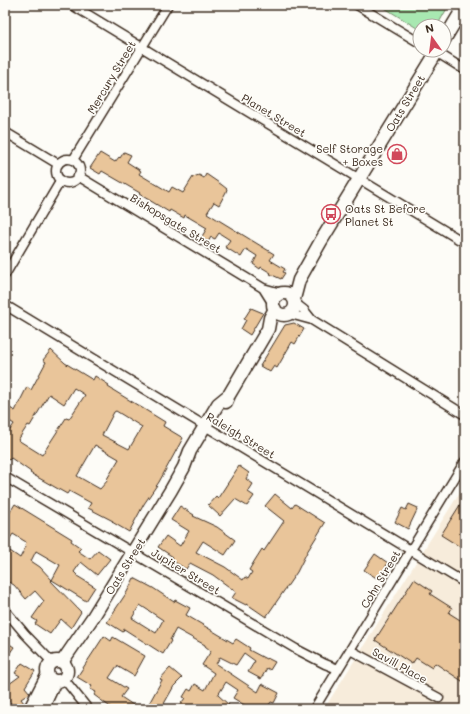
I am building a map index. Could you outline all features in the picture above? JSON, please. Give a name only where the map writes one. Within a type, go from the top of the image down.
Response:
[{"type":"main road","points":[[452,27],[465,5]]},
{"type":"main road","name":"Oats Street","points":[[289,297],[431,58]]},
{"type":"main road","points":[[275,297],[289,297],[294,309],[280,310],[275,297]]},
{"type":"main road","name":"Oats Street","points":[[55,679],[48,666],[57,662],[93,617],[184,467],[190,451],[223,410],[229,395],[268,329],[277,323],[280,310]]},
{"type":"main road","points":[[30,709],[55,679],[66,676],[67,670],[64,664],[57,662]]},
{"type":"main road","points":[[42,709],[55,679]]},
{"type":"street","name":"Planet Street","points":[[72,5],[465,244]]},
{"type":"street","name":"Mercury Street","points":[[73,160],[168,5]]},
{"type":"street","points":[[357,5],[412,38]]},
{"type":"street","points":[[446,58],[465,70]]},
{"type":"street","points":[[5,132],[58,164]]},
{"type":"street","points":[[66,159],[73,160],[79,165],[80,169],[78,176],[73,182],[65,182],[61,180],[57,175],[56,168],[58,164],[66,159]]},
{"type":"street","name":"Bishopsgate Street","points":[[78,176],[263,288],[289,297],[304,310],[312,320]]},
{"type":"street","points":[[5,275],[61,180]]},
{"type":"street","name":"Bishopsgate Street","points":[[263,288],[280,310],[312,320],[465,415]]},
{"type":"street","name":"Raleigh Street","points":[[5,305],[465,583]]},
{"type":"street","name":"Cohn Street","points":[[314,709],[465,461]]},
{"type":"street","name":"Jupiter Street","points":[[5,477],[296,649],[319,661],[338,668]]},
{"type":"street","points":[[5,610],[25,634],[57,662]]},
{"type":"street","name":"Savill Place","points":[[350,650],[439,698]]},
{"type":"street","points":[[55,679],[88,709]]},
{"type":"shaded area","points":[[465,484],[465,709],[324,709]]},
{"type":"green space","points":[[380,5],[449,5],[442,18],[412,18],[412,25]]},
{"type":"building","points":[[124,152],[131,155],[127,162],[141,171],[139,174],[169,192],[172,187],[183,193],[193,177],[199,175],[204,178],[206,174],[227,189],[219,205],[214,202],[207,213],[274,254],[270,260],[285,269],[283,272],[285,273],[281,279],[253,264],[257,256],[246,249],[241,257],[225,247],[230,240],[219,233],[215,239],[211,237],[208,242],[201,238],[207,228],[185,215],[184,218],[170,210],[169,212],[102,171],[100,174],[90,168],[100,153],[115,162]]},
{"type":"building","points":[[251,308],[263,313],[250,335],[241,329],[246,320],[244,319]]},
{"type":"building","points":[[294,323],[304,329],[295,344],[292,342],[277,368],[274,366],[270,372],[260,366],[285,325]]},
{"type":"building","points":[[51,350],[65,363],[93,380],[95,376],[109,385],[108,387],[165,422],[163,426],[183,438],[129,532],[112,522],[113,521],[88,508],[91,503],[69,491],[67,494],[30,473],[31,472],[11,458],[9,460],[5,457],[5,437],[14,424],[5,418],[5,405],[15,411],[27,387],[31,390],[46,362],[43,360]],"holes":[[[74,388],[85,395],[69,419],[66,418],[42,455],[18,440],[28,425],[30,426],[49,394],[64,404]],[[116,411],[142,427],[129,449],[102,435],[114,412]],[[95,445],[119,459],[107,479],[108,480],[100,489],[77,476]]]},
{"type":"building","points":[[239,466],[249,473],[246,479],[253,484],[248,492],[254,496],[247,506],[235,499],[220,516],[208,505],[216,496],[218,498]]},
{"type":"building","points":[[275,494],[292,508],[295,504],[325,523],[307,552],[297,572],[266,617],[247,604],[246,605],[232,598],[236,592],[213,575],[190,563],[186,569],[171,560],[173,557],[158,547],[166,536],[180,546],[189,531],[171,520],[180,506],[194,515],[193,516],[217,527],[235,540],[225,555],[203,541],[196,552],[225,567],[243,580],[245,577],[248,579],[252,572],[249,570],[255,560],[262,549],[264,551],[284,521],[265,506]]},
{"type":"building","points":[[465,497],[465,550],[441,535]]},
{"type":"building","points":[[15,504],[72,539],[71,541],[81,548],[78,551],[90,559],[98,550],[110,559],[97,575],[81,562],[74,572],[77,576],[95,587],[86,601],[52,580],[51,581],[81,612],[71,628],[61,619],[50,634],[35,624],[37,621],[32,618],[44,601],[35,591],[26,599],[14,585],[7,581],[8,578],[5,576],[5,559],[10,551],[20,558],[26,546],[26,542],[13,534],[5,546],[5,520]],"holes":[[[36,551],[60,565],[52,580],[40,567],[31,561]]]},
{"type":"building","points":[[409,504],[418,508],[408,529],[395,522],[402,508],[406,510]]},
{"type":"building","points":[[375,554],[388,563],[378,579],[364,570]]},
{"type":"building","points":[[134,578],[153,588],[174,602],[175,600],[190,608],[186,615],[233,643],[236,639],[250,648],[249,650],[275,662],[270,670],[267,668],[261,679],[248,672],[255,661],[244,653],[236,665],[220,657],[216,664],[258,692],[262,684],[279,693],[274,703],[271,702],[266,709],[251,709],[233,698],[238,690],[226,682],[218,695],[229,705],[226,709],[177,709],[185,698],[183,697],[188,689],[191,691],[195,684],[205,690],[214,673],[202,665],[211,651],[205,645],[176,629],[163,654],[124,629],[123,632],[107,622],[127,592]],"holes":[[[140,605],[163,620],[156,633],[132,618]]]},
{"type":"building","points":[[414,579],[432,591],[430,594],[452,608],[449,613],[465,623],[465,683],[435,663],[432,668],[416,658],[412,664],[375,640]]},
{"type":"building","points":[[104,636],[111,641],[113,637],[145,656],[134,676],[117,666],[109,678],[127,689],[121,697],[139,709],[113,709],[94,695],[96,692],[90,689],[92,686],[77,677]]},
{"type":"building","points":[[5,641],[14,647],[5,660]]},
{"type":"building","points":[[22,663],[35,671],[25,687],[30,693],[21,699],[24,703],[15,709],[5,695],[5,687],[20,676],[15,673]]},
{"type":"building","points":[[170,668],[182,678],[174,686],[161,709],[146,709],[162,680],[160,679]]},
{"type":"place","name":"Self Storage + Boxes","points":[[397,154]]},
{"type":"place","name":"Oats St Before Planet St","points":[[331,214]]}]
